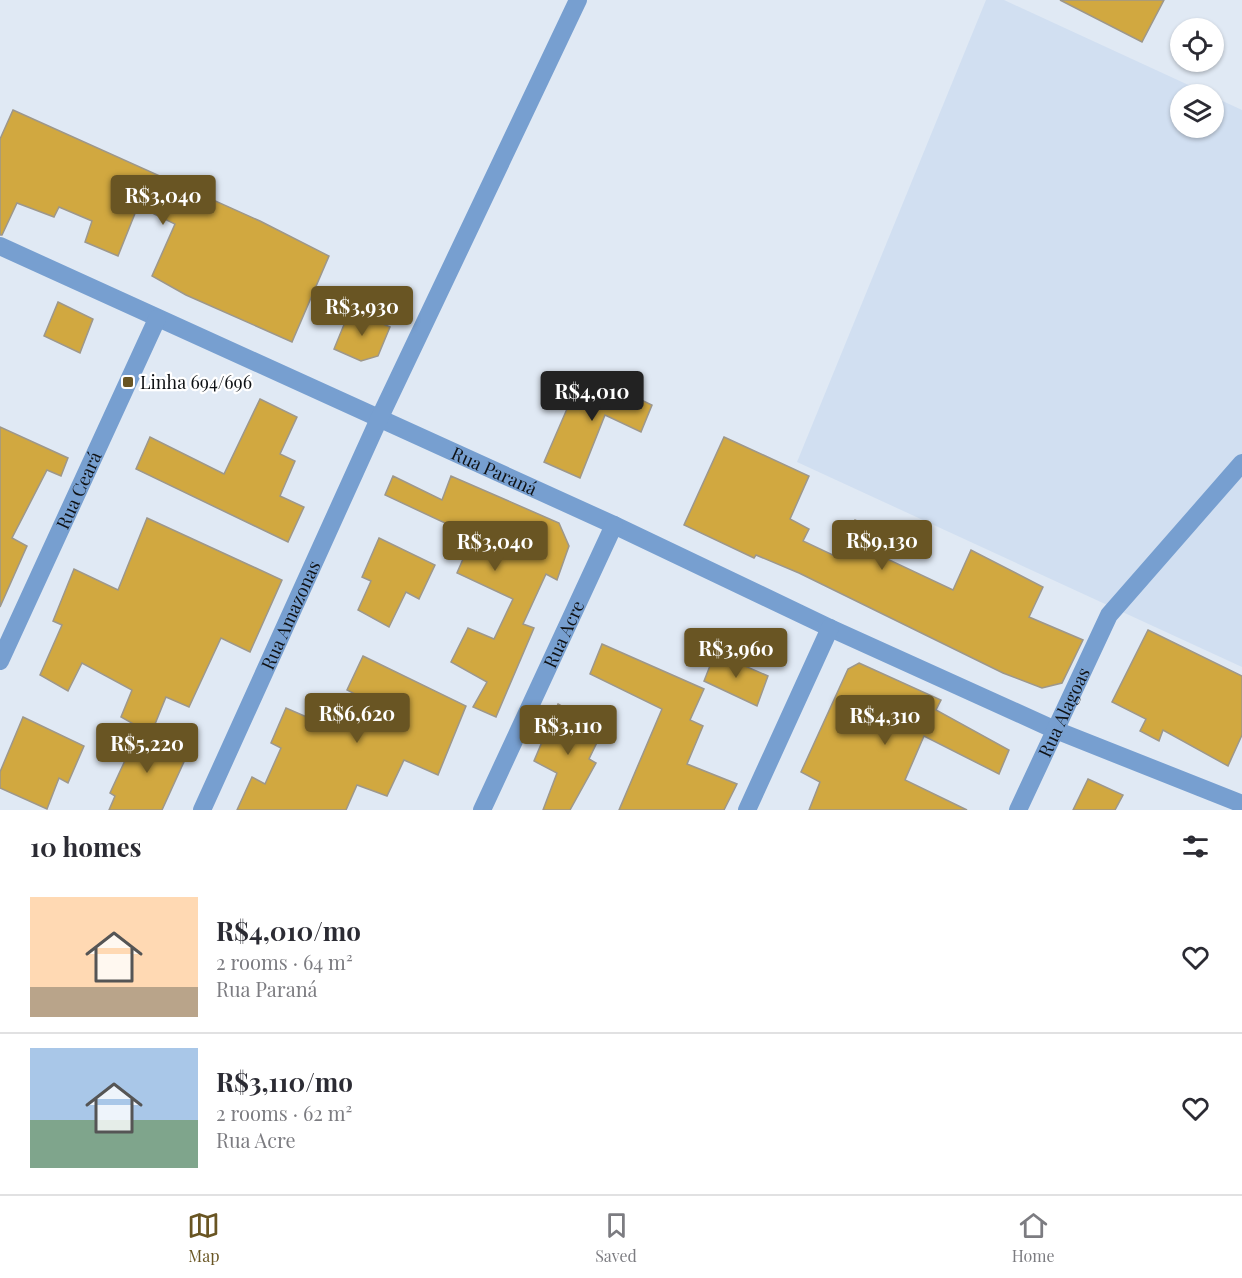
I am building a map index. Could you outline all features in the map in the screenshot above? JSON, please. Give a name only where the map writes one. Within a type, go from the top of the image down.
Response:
[{"type":"street","name":"Rua Amazonas","points":[[202,810],[379,420],[578,0]]},
{"type":"street","name":"Rua Paraná","points":[[0,246],[157,320],[614,525],[830,628],[1053,729],[1242,804]]},
{"type":"street","name":"Rua Ceará","points":[[0,661],[157,320]]},
{"type":"street","name":"Rua Alagoas","points":[[1018,810],[1053,729],[1109,615],[1242,463]]},
{"type":"street","name":"Rua Acre","points":[[482,810],[614,525]]},
{"type":"street","points":[[747,810],[830,628]]},
{"type":"shaded area","points":[[986,0],[1004,0],[1186,84],[1170,84],[1170,138],[1224,138],[1224,102],[1242,110],[1242,667],[797,462]]},
{"type":"building","points":[[1060,0],[1164,0],[1142,42]]},
{"type":"building","points":[[13,110],[260,221],[329,256],[292,342],[186,295],[152,276],[175,224],[138,206],[118,256],[85,242],[92,221],[59,207],[54,217],[17,203],[0,235],[0,139]]},
{"type":"building","points":[[58,302],[93,319],[80,353],[44,336]]},
{"type":"building","points":[[350,310],[390,327],[378,356],[361,361],[334,349]]},
{"type":"building","points":[[583,372],[652,405],[641,432],[605,415],[580,478],[544,462]]},
{"type":"building","points":[[260,399],[297,417],[280,454],[295,461],[280,496],[304,507],[288,542],[136,469],[150,437],[224,474]]},
{"type":"building","points":[[0,427],[68,458],[61,476],[47,470],[12,538],[27,546],[0,607]]},
{"type":"building","points":[[724,437],[809,476],[790,519],[809,529],[803,541],[839,558],[855,520],[894,537],[885,558],[953,590],[971,550],[1043,587],[1029,617],[1083,640],[1062,683],[1042,688],[1003,673],[799,573],[756,555],[754,558],[684,525]]},
{"type":"building","points":[[393,476],[442,500],[451,476],[559,523],[569,546],[557,580],[546,574],[523,624],[534,628],[496,717],[473,707],[487,682],[451,662],[468,628],[494,639],[513,599],[457,573],[473,536],[385,495]]},
{"type":"building","points":[[147,518],[282,580],[250,652],[221,638],[189,707],[166,697],[151,734],[121,717],[132,690],[82,663],[68,691],[40,675],[62,625],[53,621],[74,569],[118,590]]},
{"type":"building","points":[[379,538],[435,565],[419,599],[406,592],[389,627],[358,610],[371,581],[362,577]]},
{"type":"building","points":[[1148,630],[1242,676],[1242,735],[1228,766],[1163,730],[1159,741],[1140,731],[1146,719],[1112,702]]},
{"type":"building","points":[[602,644],[704,689],[690,720],[703,726],[687,764],[737,784],[724,810],[619,810],[662,709],[590,674]]},
{"type":"building","points":[[715,653],[768,676],[757,706],[704,681]]},
{"type":"building","points":[[363,656],[466,706],[438,775],[404,760],[387,796],[357,785],[346,810],[237,810],[252,777],[265,784],[281,748],[271,743],[286,708],[339,731],[357,695],[347,690]]},
{"type":"building","points":[[859,663],[941,700],[936,710],[1009,750],[999,774],[924,736],[905,780],[967,810],[809,810],[820,782],[801,772],[848,669]]},
{"type":"building","points":[[558,704],[603,730],[589,759],[596,763],[570,810],[543,810],[557,773],[534,761]]},
{"type":"building","points":[[23,717],[84,746],[68,783],[59,778],[47,809],[0,788],[0,772]]},
{"type":"building","points":[[140,728],[188,753],[162,810],[109,810],[115,796],[110,793]]},
{"type":"building","points":[[1088,779],[1123,795],[1115,810],[1073,810]]},
{"type":"place","name":"Linha 694/696","points":[[128,382]]}]
